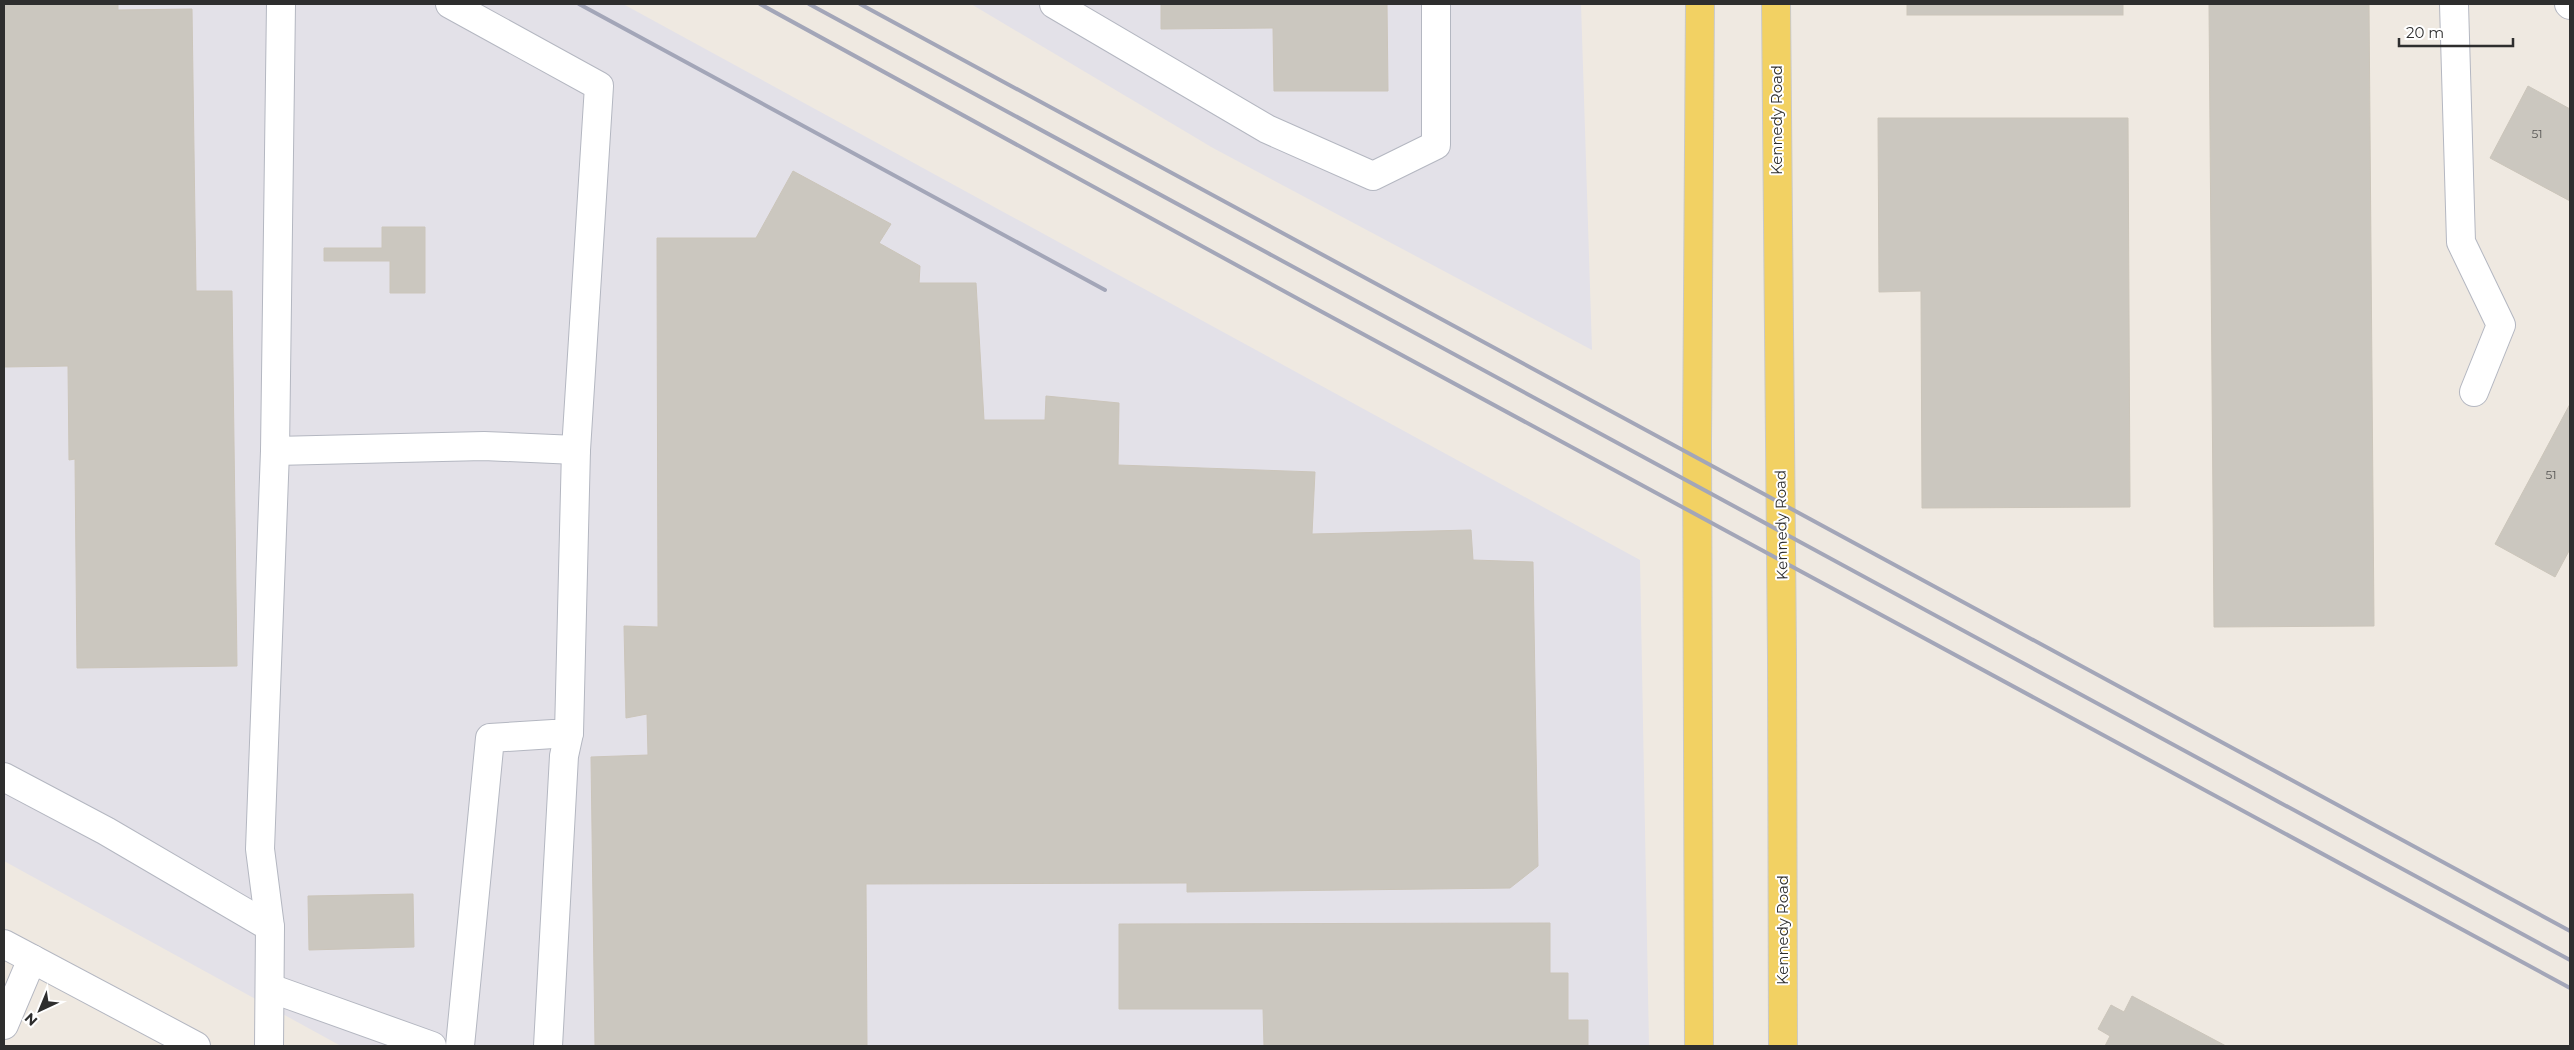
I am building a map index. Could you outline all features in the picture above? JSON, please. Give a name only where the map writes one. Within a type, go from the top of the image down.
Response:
[{"type":"main road","points":[[1699,1046],[1697,423],[1700,4]]},
{"type":"main road","name":"Kennedy Road","points":[[1776,4],[1782,656],[1782,1046]]},
{"type":"street","points":[[269,1046],[270,927],[260,849],[275,451],[281,4]]},
{"type":"street","points":[[450,4],[599,86],[576,450],[569,732],[564,756],[548,1046]]},
{"type":"street","points":[[1054,4],[1267,129],[1373,176],[1436,145],[1436,4]]},
{"type":"street","points":[[2454,4],[2461,242],[2501,325],[2474,392]]},
{"type":"street","points":[[275,451],[484,446],[576,450]]},
{"type":"street","points":[[460,1046],[490,738],[569,732]]},
{"type":"street","points":[[4,778],[106,831],[270,927]]},
{"type":"street","points":[[4,944],[196,1046]]},
{"type":"street","points":[[4,1025],[32,959]]},
{"type":"street","points":[[270,988],[432,1046]]},
{"type":"shaded area","points":[[4,4],[623,4],[1640,560],[1649,1046],[341,1046],[4,861]]},
{"type":"shaded area","points":[[971,4],[1581,4],[1592,350],[1213,148]]},
{"type":"building","points":[[4,4],[118,4],[118,10],[192,9],[196,291],[232,291],[237,666],[77,668],[75,459],[69,460],[68,366],[4,367]]},
{"type":"building","points":[[1161,4],[1387,4],[1388,91],[1274,91],[1273,28],[1161,29]]},
{"type":"building","points":[[1907,4],[2123,4],[2123,15],[1907,15]]},
{"type":"building","points":[[2209,4],[2369,4],[2374,626],[2214,627]]},
{"type":"building","points":[[2528,86],[2570,109],[2570,201],[2490,158]]},
{"type":"building","points":[[1878,118],[2128,118],[2130,507],[1922,508],[1921,291],[1879,292]]},
{"type":"building","points":[[793,171],[891,224],[879,243],[920,266],[919,283],[976,283],[984,420],[1045,420],[1046,396],[1119,403],[1118,465],[1315,472],[1312,534],[1471,530],[1473,560],[1533,562],[1538,866],[1510,888],[1187,892],[1187,883],[866,884],[867,1046],[595,1046],[591,757],[648,755],[647,714],[626,718],[624,626],[658,627],[657,238],[756,238]]},
{"type":"building","points":[[382,227],[425,227],[425,293],[390,293],[390,261],[324,261],[324,248],[382,248]]},
{"type":"building","points":[[2570,404],[2570,549],[2555,577],[2495,544]]},
{"type":"building","points":[[413,894],[414,947],[309,950],[308,896]]},
{"type":"building","points":[[1550,923],[1550,973],[1568,973],[1568,1020],[1588,1020],[1588,1046],[1264,1046],[1263,1009],[1119,1009],[1119,924]]},
{"type":"building","points":[[2132,996],[2226,1046],[2105,1046],[2110,1036],[2098,1029],[2111,1005],[2124,1012]]},
{"type":"railway","points":[[579,4],[1105,290]]},
{"type":"railway","points":[[760,4],[1313,307],[2570,988]]},
{"type":"railway","points":[[809,4],[2570,960]]},
{"type":"railway","points":[[860,4],[2570,931]]}]
